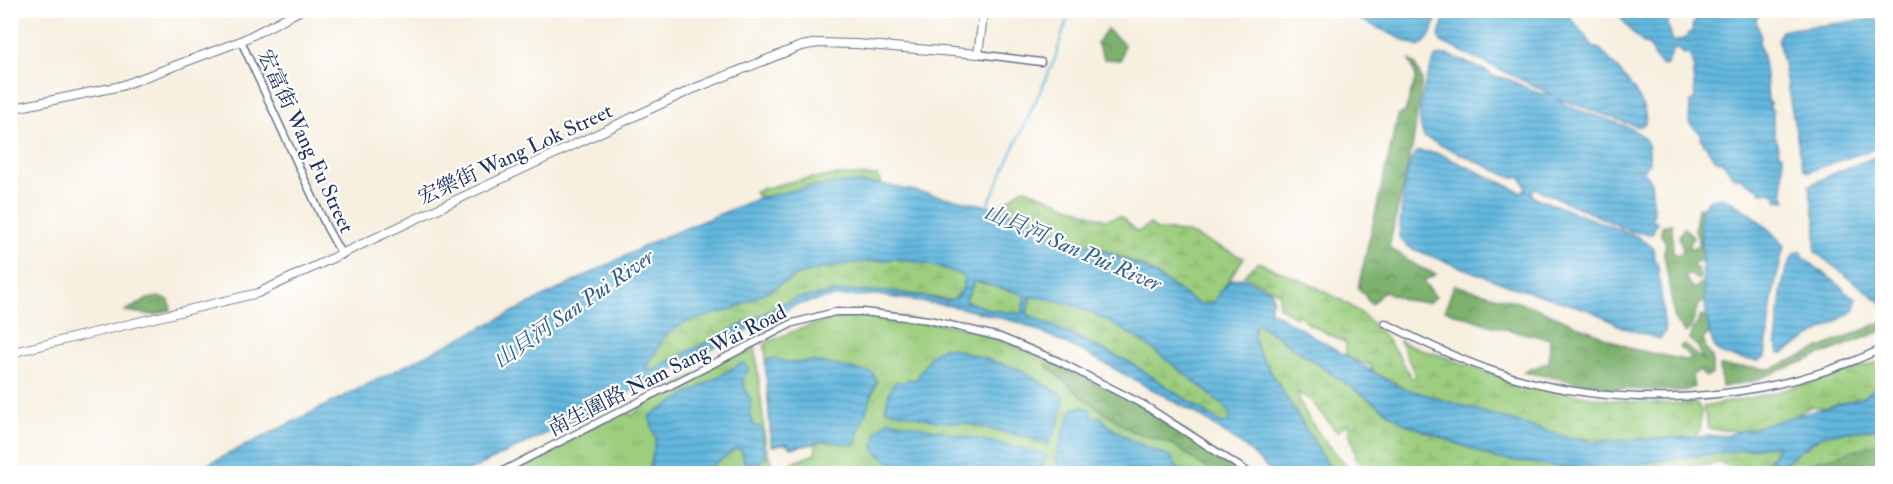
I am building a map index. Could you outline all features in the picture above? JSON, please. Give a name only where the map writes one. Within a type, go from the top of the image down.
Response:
[{"type":"street","points":[[10,109],[121,86],[241,41],[301,10]]},
{"type":"street","points":[[978,54],[984,10]]},
{"type":"street","name":"宏富街 Wang Fu Street","points":[[241,41],[327,228],[342,255]]},
{"type":"street","name":"宏樂街 Wang Lok Street","points":[[10,353],[258,293],[693,89],[801,46],[818,43],[856,44],[978,54],[1041,63]]},
{"type":"street","name":"南生圍路 Nam Sang Wai Road","points":[[497,474],[783,328],[808,318],[847,312],[928,320],[1000,337],[1058,361],[1144,405],[1251,474]]},
{"type":"street","points":[[1385,323],[1446,353],[1495,372],[1575,391],[1627,396],[1694,397],[1750,390],[1808,377],[1882,350]]},
{"type":"green space","points":[[1107,29],[1124,44],[1121,60],[1104,59],[1097,43]]},
{"type":"green space","points":[[1410,60],[1415,64],[1422,80],[1413,143],[1389,247],[1419,267],[1436,274],[1423,281],[1436,297],[1428,303],[1405,300],[1384,291],[1372,304],[1358,288],[1398,116],[1405,112],[1416,77]]},
{"type":"green space","points":[[839,175],[877,176],[881,184],[810,187],[759,198],[754,191],[798,180]]},
{"type":"green space","points":[[1023,188],[1105,220],[1120,216],[1138,232],[1150,224],[1157,230],[1186,232],[1244,258],[1213,302],[1200,305],[1143,266],[998,208]]},
{"type":"green space","points":[[1698,207],[1707,208],[1707,259],[1696,262],[1692,266],[1698,269],[1700,277],[1698,280],[1689,274],[1685,278],[1693,289],[1701,283],[1709,286],[1709,298],[1698,305],[1691,328],[1685,333],[1675,321],[1664,254],[1666,242],[1661,235],[1662,226],[1672,224],[1673,253],[1679,255],[1683,250],[1679,236],[1684,228],[1693,236],[1689,248],[1700,247],[1695,228]]},
{"type":"green space","points":[[885,227],[1122,317],[1225,407],[1230,415],[1229,422],[1223,424],[1131,363],[1027,314],[1030,296],[1025,295],[1022,315],[991,310],[965,301],[969,292],[964,278],[963,289],[953,300],[896,292],[846,291],[793,299],[649,371],[595,410],[464,473],[410,474],[522,398]]},
{"type":"green space","points":[[1258,262],[1348,304],[1382,333],[1411,378],[1416,377],[1400,341],[1504,377],[1567,393],[1632,402],[1697,403],[1701,411],[1700,430],[1690,441],[1647,443],[1553,437],[1407,394],[1391,379],[1380,381],[1370,365],[1346,358],[1346,343],[1309,324],[1296,313],[1296,318],[1279,306],[1279,293],[1244,275]]},
{"type":"green space","points":[[1454,285],[1532,306],[1632,349],[1686,360],[1692,358],[1680,348],[1683,344],[1703,360],[1698,347],[1689,339],[1701,316],[1711,319],[1713,329],[1703,339],[1706,350],[1712,357],[1712,375],[1705,377],[1700,370],[1692,375],[1694,387],[1684,391],[1613,389],[1524,372],[1549,362],[1550,339],[1496,327],[1445,310]]},
{"type":"green space","points":[[158,297],[169,300],[171,310],[154,315],[125,311],[148,299]]},
{"type":"green space","points":[[876,313],[971,330],[1005,341],[1038,356],[1134,412],[1224,474],[497,474],[627,409],[631,416],[647,402],[745,347],[755,346],[766,447],[774,470],[815,454],[816,444],[791,448],[786,444],[771,445],[765,344],[819,323]]},
{"type":"green space","points":[[1882,322],[1882,331],[1753,381],[1722,387],[1720,366],[1771,369]]},
{"type":"green space","points":[[1257,323],[1404,423],[1495,458],[1712,453],[1779,445],[1760,473],[1748,473],[1719,462],[1674,474],[1372,473],[1357,460],[1347,423],[1337,432],[1310,400],[1297,392],[1313,425],[1354,473],[1333,473],[1258,351],[1253,334]]},
{"type":"green space","points":[[1051,355],[1093,382],[1144,403],[1245,473],[1213,473],[1174,445],[1132,431],[1081,396],[1046,365]]},
{"type":"green space","points":[[1882,361],[1882,397],[1842,411],[1811,406],[1768,433],[1709,429],[1703,407],[1774,393]]},
{"type":"green space","points":[[1882,428],[1882,442],[1809,464],[1800,473],[1775,474],[1793,456],[1823,435]]},
{"type":"green space","points":[[1882,435],[1882,473],[1793,474],[1808,459]]},
{"type":"water","points":[[1438,10],[1434,27],[1426,41],[1418,47],[1343,11]]},
{"type":"water","points":[[1446,11],[1565,11],[1593,46],[1601,50],[1615,66],[1637,95],[1645,115],[1645,124],[1638,127],[1557,98],[1577,110],[1620,124],[1642,136],[1648,145],[1649,152],[1649,164],[1643,170],[1651,182],[1654,212],[1652,218],[1657,222],[1652,234],[1632,232],[1535,188],[1531,193],[1534,197],[1638,237],[1653,248],[1654,259],[1658,266],[1665,332],[1660,339],[1622,327],[1592,311],[1507,285],[1408,247],[1399,237],[1406,178],[1413,157],[1418,151],[1438,153],[1521,192],[1526,188],[1521,177],[1510,177],[1425,138],[1421,129],[1420,108],[1428,75],[1436,56],[1449,55],[1489,72],[1491,76],[1507,79],[1536,92],[1551,94],[1441,42],[1439,36]]},
{"type":"water","points":[[1617,11],[1669,11],[1668,25],[1673,42],[1686,38],[1688,33],[1693,32],[1692,26],[1699,15],[1697,11],[1759,11],[1756,21],[1761,38],[1759,43],[1768,100],[1771,104],[1769,107],[1773,111],[1773,124],[1779,153],[1783,155],[1783,192],[1786,201],[1776,200],[1778,196],[1770,192],[1761,193],[1758,187],[1734,177],[1723,163],[1714,158],[1701,139],[1702,135],[1689,123],[1690,103],[1695,98],[1693,74],[1695,68],[1689,54],[1684,54],[1677,48],[1673,50],[1667,65],[1662,66],[1653,56],[1651,47],[1636,36]]},
{"type":"water","points":[[1882,18],[1882,146],[1808,172],[1803,168],[1778,38],[1782,31],[1790,29]]},
{"type":"water","points":[[1882,154],[1882,303],[1815,252],[1816,224],[1809,186]]},
{"type":"water","name":"山貝河 San Pui River","points":[[847,183],[881,184],[998,208],[1143,267],[1200,305],[1213,302],[1231,279],[1244,278],[1271,291],[1273,299],[1269,310],[1397,386],[1563,436],[1593,442],[1728,435],[1863,397],[1882,383],[1882,428],[1823,435],[1793,456],[1775,473],[1760,473],[1774,456],[1778,445],[1624,466],[1558,467],[1495,458],[1404,423],[1257,323],[1253,334],[1258,351],[1333,473],[1273,473],[1245,447],[1197,414],[1080,350],[1021,323],[957,307],[876,295],[833,297],[795,305],[595,410],[464,473],[190,473],[659,239],[759,198],[810,187]],"holes":[[[895,259],[922,263],[964,277],[963,289],[956,298],[947,301],[896,292],[846,291],[793,299],[658,367],[649,371],[646,368],[665,336],[684,323],[736,308],[798,275],[839,265]],[[975,281],[1025,295],[1022,314],[991,310],[965,301]],[[1030,297],[1056,300],[1108,321],[1160,354],[1206,391],[1225,407],[1230,415],[1229,422],[1223,424],[1131,363],[1027,314]]]},
{"type":"water","points":[[1721,197],[1756,218],[1784,246],[1772,298],[1765,357],[1758,361],[1722,354],[1713,343],[1709,328],[1704,290],[1700,219],[1702,208],[1709,200]]},
{"type":"water","points":[[1801,251],[1805,259],[1842,287],[1845,292],[1856,298],[1855,310],[1784,353],[1778,353],[1776,343],[1785,273],[1795,253]]},
{"type":"water","points":[[943,348],[951,348],[1021,370],[1062,395],[1061,414],[1049,442],[1046,445],[1031,438],[963,423],[936,421],[885,409],[890,390],[896,381],[902,383],[909,379],[916,380],[931,355]]},
{"type":"water","points":[[774,358],[790,363],[812,361],[873,373],[877,381],[854,445],[823,441],[791,448],[788,443],[772,446],[765,361]]},
{"type":"water","points":[[746,363],[748,370],[742,381],[751,401],[750,415],[754,426],[760,426],[761,429],[766,457],[754,467],[745,465],[741,449],[736,449],[712,466],[703,469],[701,473],[649,473],[656,439],[649,416],[740,364]]},
{"type":"water","points":[[1074,408],[1090,409],[1092,418],[1101,417],[1109,426],[1132,441],[1171,457],[1178,469],[1200,473],[1057,472],[1058,447],[1063,431]]},
{"type":"water","points":[[889,420],[1038,452],[1046,456],[1041,473],[977,475],[927,472],[905,468],[887,460],[874,449],[876,432]]},
{"type":"waterway","name":"山貝河 San Pui River","points":[[987,206],[1054,61],[1070,10]]}]
